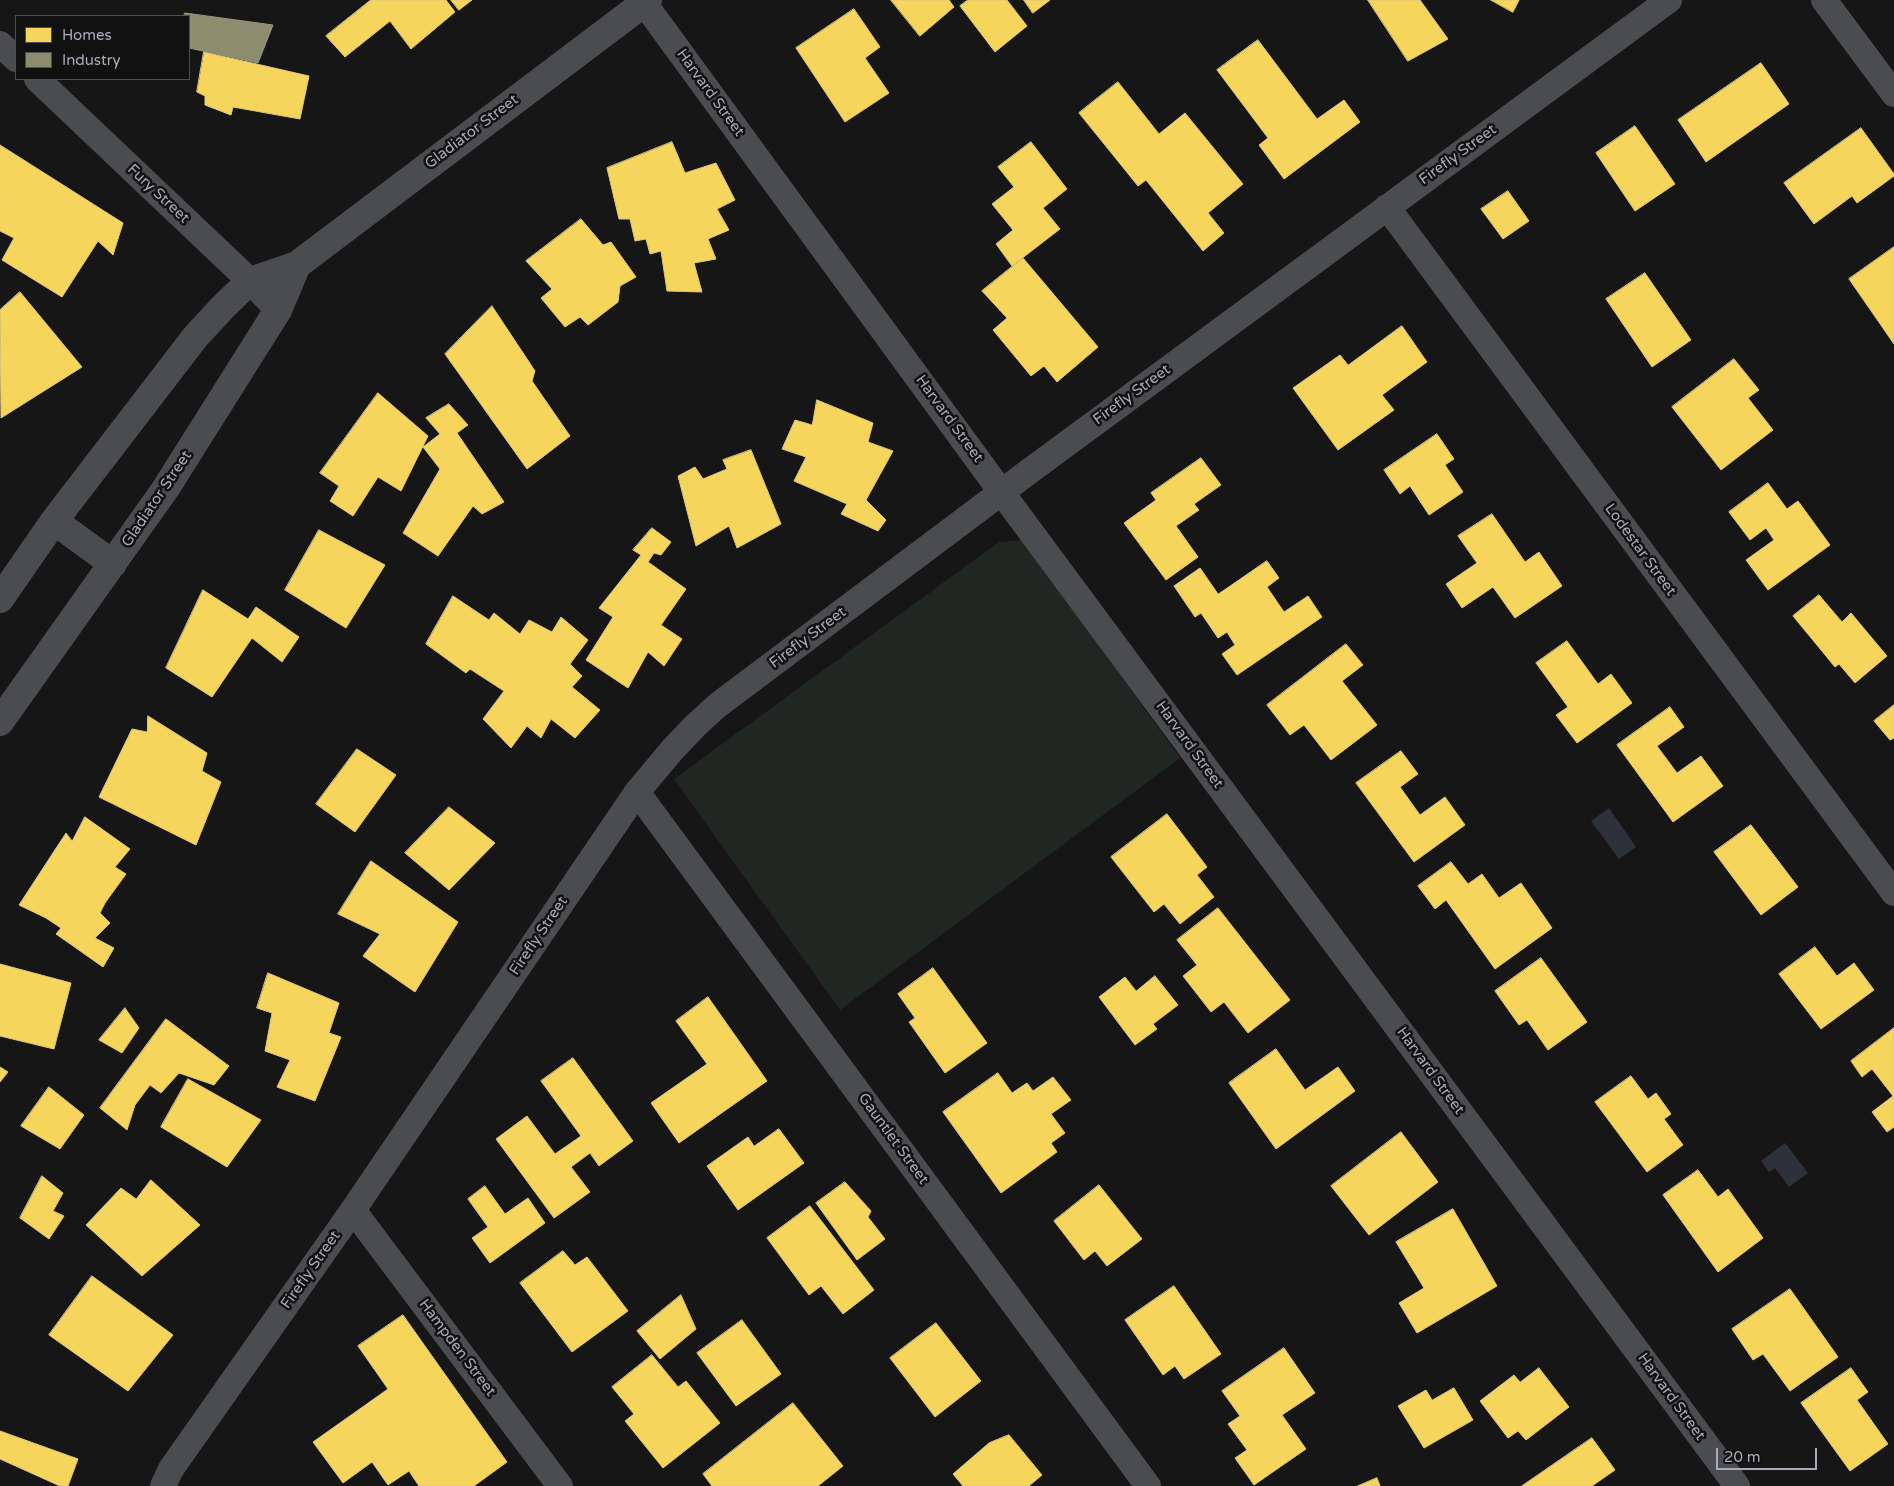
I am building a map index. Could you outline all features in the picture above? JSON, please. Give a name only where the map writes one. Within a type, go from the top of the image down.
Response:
[{"type":"street","name":"Firefly Street","points":[[162,1486],[171,1469],[353,1210],[637,792],[672,749],[696,725],[718,705],[1002,493],[1669,0]]},
{"type":"street","points":[[1824,0],[1894,94]]},
{"type":"street","name":"Gladiator Street","points":[[0,599],[54,521],[196,336],[250,281],[297,265],[646,2]]},
{"type":"street","name":"Harvard Street","points":[[646,2],[1002,493],[1737,1486]]},
{"type":"street","points":[[0,44],[15,58]]},
{"type":"street","name":"Fury Street","points":[[38,80],[250,281],[278,310]]},
{"type":"street","name":"Lodestar Street","points":[[1387,207],[1894,893]]},
{"type":"street","name":"Gladiator Street","points":[[0,722],[166,488],[278,310],[297,265]]},
{"type":"street","points":[[54,521],[113,564]]},
{"type":"street","name":"Gauntlet Street","points":[[637,792],[1148,1486]]},
{"type":"street","name":"Hampden Street","points":[[353,1210],[560,1486]]},
{"type":"shaded area","points":[[1023,540],[1180,758],[840,1010],[674,779],[999,542]]},
{"type":"shaded area","points":[[1609,808],[1636,847],[1619,859],[1591,821]]},
{"type":"shaded area","points":[[1785,1143],[1808,1173],[1789,1187],[1775,1168],[1769,1172],[1761,1161]]},
{"type":"building: Homes","points":[[371,0],[446,0],[455,12],[411,49],[390,21],[345,57],[326,36]]},
{"type":"building: Homes","points":[[451,0],[472,0],[459,10]]},
{"type":"building: Homes","points":[[891,0],[949,0],[954,7],[920,36]]},
{"type":"building: Homes","points":[[968,0],[1007,0],[1027,26],[995,52],[960,6]]},
{"type":"building: Homes","points":[[1024,0],[1050,0],[1033,13]]},
{"type":"building: Homes","points":[[1368,0],[1420,0],[1448,39],[1408,61]]},
{"type":"building: Homes","points":[[1491,0],[1519,0],[1513,12]]},
{"type":"building: Homes","points":[[854,9],[880,47],[865,58],[889,93],[845,122],[796,48]]},
{"type":"building: Homes","points":[[1258,40],[1317,119],[1344,100],[1360,122],[1284,179],[1259,145],[1268,138],[1217,70]]},
{"type":"building: Homes","points":[[204,52],[309,76],[300,119],[233,107],[231,115],[205,105],[205,96],[197,92]]},
{"type":"building: Homes","points":[[1761,63],[1789,104],[1706,162],[1678,120]]},
{"type":"building: Homes","points":[[1118,82],[1159,134],[1185,113],[1243,184],[1208,213],[1224,233],[1203,251],[1146,180],[1138,186],[1079,113]]},
{"type":"building: Homes","points":[[1635,126],[1675,184],[1635,211],[1596,153]]},
{"type":"building: Homes","points":[[1861,128],[1894,176],[1857,203],[1852,196],[1814,224],[1784,183]]},
{"type":"building: Homes","points":[[672,142],[685,173],[716,163],[735,200],[717,209],[729,230],[708,239],[716,259],[694,263],[702,292],[667,291],[661,251],[650,254],[646,239],[635,241],[630,219],[619,219],[607,168]]},
{"type":"building: Homes","points":[[1031,142],[1067,189],[1043,208],[1060,229],[1012,266],[996,244],[1013,230],[992,204],[1014,187],[998,167]]},
{"type":"building: Homes","points":[[0,145],[123,223],[113,255],[98,241],[62,297],[2,260],[14,238],[0,231]]},
{"type":"building: Homes","points":[[1508,191],[1529,221],[1503,239],[1481,209]]},
{"type":"building: Homes","points":[[581,219],[603,245],[611,242],[636,277],[620,286],[618,302],[588,325],[580,317],[565,327],[541,298],[552,289],[526,261]]},
{"type":"building: Homes","points":[[1894,247],[1894,344],[1849,279]]},
{"type":"building: Homes","points":[[1023,258],[1098,347],[1057,382],[1044,366],[1031,376],[993,330],[1007,318],[982,291]]},
{"type":"building: Homes","points":[[1645,273],[1691,340],[1652,367],[1606,299]]},
{"type":"building: Homes","points":[[20,292],[82,367],[1,418],[0,310]]},
{"type":"building: Homes","points":[[492,306],[535,371],[532,381],[570,436],[527,469],[445,354]]},
{"type":"building: Homes","points":[[1402,326],[1427,362],[1382,395],[1394,410],[1338,450],[1293,388],[1340,355],[1348,365]]},
{"type":"building: Homes","points":[[1734,359],[1759,390],[1748,398],[1773,430],[1721,470],[1672,407]]},
{"type":"building: Homes","points":[[378,393],[428,436],[401,491],[378,477],[353,516],[330,501],[339,486],[320,473]]},
{"type":"building: Homes","points":[[817,400],[873,423],[868,442],[893,451],[866,500],[886,520],[878,531],[841,514],[847,504],[794,481],[806,457],[782,449],[795,420],[812,425]]},
{"type":"building: Homes","points":[[449,404],[468,425],[457,433],[504,502],[482,514],[473,506],[438,556],[403,533],[440,469],[423,447],[440,434],[426,418]]},
{"type":"building: Homes","points":[[1437,434],[1454,459],[1445,465],[1463,492],[1429,515],[1410,486],[1400,494],[1384,470]]},
{"type":"building: Homes","points":[[751,450],[781,524],[737,548],[729,526],[696,546],[678,476],[695,467],[703,479],[727,469],[723,460]]},
{"type":"building: Homes","points":[[1201,458],[1221,485],[1194,504],[1199,510],[1176,526],[1198,557],[1166,580],[1124,523],[1156,500],[1151,493]]},
{"type":"building: Homes","points":[[1768,483],[1787,509],[1798,501],[1830,545],[1768,590],[1746,560],[1774,540],[1766,528],[1750,540],[1729,512]]},
{"type":"building: Homes","points":[[1492,514],[1525,562],[1539,552],[1562,586],[1515,618],[1493,587],[1462,608],[1446,584],[1477,563],[1458,536]]},
{"type":"building: Homes","points":[[652,528],[671,542],[661,555],[654,553],[648,562],[686,589],[661,625],[682,639],[664,666],[648,652],[628,688],[586,660],[613,617],[599,608],[641,555],[633,550]]},
{"type":"building: Homes","points":[[319,530],[385,565],[346,628],[285,590]]},
{"type":"building: Homes","points":[[1267,561],[1279,578],[1267,587],[1284,612],[1308,596],[1322,617],[1237,675],[1222,654],[1235,645],[1227,632],[1218,638],[1201,613],[1195,617],[1174,586],[1200,568],[1218,594]]},
{"type":"building: Homes","points":[[203,590],[248,619],[256,607],[299,637],[282,662],[252,638],[212,697],[166,668]]},
{"type":"building: Homes","points":[[1819,595],[1842,622],[1851,613],[1887,656],[1855,683],[1839,664],[1835,667],[1793,616]]},
{"type":"building: Homes","points":[[453,596],[489,620],[494,613],[520,634],[529,620],[552,632],[561,617],[588,640],[570,664],[582,676],[572,687],[600,710],[575,738],[551,719],[541,738],[527,726],[511,748],[483,719],[504,691],[470,669],[466,673],[426,644]]},
{"type":"building: Homes","points":[[1567,641],[1598,684],[1611,674],[1632,703],[1577,743],[1556,715],[1568,707],[1536,663]]},
{"type":"building: Homes","points":[[1346,644],[1363,665],[1342,681],[1377,725],[1331,760],[1304,725],[1290,735],[1267,705]]},
{"type":"building: Homes","points":[[1894,705],[1894,738],[1890,740],[1874,721]]},
{"type":"building: Homes","points":[[1670,707],[1684,727],[1657,746],[1677,773],[1701,756],[1723,786],[1673,822],[1617,745]]},
{"type":"building: Homes","points":[[148,716],[207,753],[202,771],[221,782],[196,845],[99,797],[132,729],[147,732]]},
{"type":"building: Homes","points":[[357,749],[396,775],[355,832],[316,804]]},
{"type":"building: Homes","points":[[1401,751],[1418,774],[1400,787],[1420,815],[1445,797],[1465,825],[1414,862],[1356,783]]},
{"type":"building: Homes","points":[[449,807],[495,843],[449,890],[405,853]]},
{"type":"building: Homes","points":[[1167,814],[1207,867],[1197,875],[1214,897],[1180,924],[1164,904],[1154,912],[1111,857]]},
{"type":"building: Homes","points":[[85,817],[130,849],[115,867],[126,874],[100,913],[110,923],[95,938],[114,948],[103,967],[56,934],[61,928],[46,918],[19,905],[66,833],[72,841]]},
{"type":"building: Homes","points":[[1751,825],[1798,887],[1761,915],[1714,852]]},
{"type":"building: Homes","points":[[371,861],[458,922],[415,992],[363,956],[380,934],[338,914]]},
{"type":"building: Homes","points":[[1451,862],[1468,884],[1482,874],[1499,898],[1521,883],[1552,928],[1495,969],[1446,900],[1435,909],[1418,886]]},
{"type":"building: Homes","points":[[1218,908],[1290,1000],[1248,1033],[1224,1002],[1211,1012],[1183,976],[1197,965],[1177,940]]},
{"type":"building: Homes","points":[[1815,947],[1837,976],[1854,963],[1874,990],[1821,1029],[1779,974]]},
{"type":"building: Homes","points":[[1541,958],[1587,1022],[1548,1050],[1527,1020],[1519,1025],[1495,991]]},
{"type":"building: Homes","points":[[0,964],[71,983],[54,1049],[0,1036]]},
{"type":"building: Homes","points":[[933,968],[987,1043],[945,1073],[909,1022],[915,1018],[898,994]]},
{"type":"building: Homes","points":[[268,973],[339,1003],[329,1033],[341,1037],[315,1101],[277,1087],[290,1060],[265,1051],[272,1013],[257,1008]]},
{"type":"building: Homes","points":[[1155,976],[1178,1005],[1153,1024],[1157,1029],[1135,1045],[1099,997],[1125,977],[1136,991]]},
{"type":"building: Homes","points":[[708,997],[767,1081],[679,1143],[651,1103],[707,1064],[676,1021]]},
{"type":"building: Homes","points":[[125,1008],[139,1028],[122,1053],[99,1040]]},
{"type":"building: Homes","points":[[166,1019],[229,1066],[214,1085],[179,1073],[161,1093],[150,1085],[135,1105],[127,1130],[100,1108]]},
{"type":"building: Homes","points":[[1894,1028],[1894,1127],[1887,1132],[1872,1112],[1893,1096],[1872,1069],[1862,1077],[1851,1061]]},
{"type":"building: Homes","points":[[1276,1049],[1305,1090],[1338,1067],[1355,1091],[1276,1149],[1229,1083]]},
{"type":"building: Homes","points":[[573,1058],[633,1141],[599,1166],[590,1153],[571,1167],[590,1192],[554,1218],[496,1139],[527,1116],[555,1154],[581,1136],[541,1081]]},
{"type":"building: Homes","points":[[0,1067],[8,1072],[0,1082]]},
{"type":"building: Homes","points":[[998,1073],[1012,1093],[1027,1083],[1033,1091],[1053,1077],[1071,1100],[1051,1114],[1065,1133],[1051,1143],[1057,1152],[1001,1193],[943,1112]]},
{"type":"building: Homes","points":[[1631,1076],[1648,1099],[1656,1093],[1671,1114],[1664,1119],[1683,1145],[1647,1172],[1595,1102]]},
{"type":"building: Homes","points":[[188,1079],[261,1120],[227,1167],[161,1127]]},
{"type":"building: Homes","points":[[49,1087],[84,1115],[60,1149],[21,1126]]},
{"type":"building: Homes","points":[[779,1129],[804,1163],[738,1210],[707,1166],[748,1137],[754,1146]]},
{"type":"building: Homes","points":[[1401,1132],[1438,1182],[1369,1235],[1331,1186]]},
{"type":"building: Homes","points":[[1698,1170],[1718,1197],[1728,1189],[1763,1238],[1718,1272],[1663,1195]]},
{"type":"building: Homes","points":[[42,1176],[63,1193],[53,1211],[64,1216],[49,1239],[20,1218]]},
{"type":"building: Homes","points":[[151,1180],[200,1225],[142,1276],[86,1225],[121,1188],[136,1199]]},
{"type":"building: Homes","points":[[845,1182],[871,1211],[868,1217],[885,1239],[857,1260],[816,1203]]},
{"type":"building: Homes","points":[[1099,1185],[1142,1239],[1107,1266],[1095,1251],[1084,1260],[1054,1221]]},
{"type":"building: Homes","points":[[485,1186],[505,1214],[528,1198],[545,1223],[490,1263],[472,1238],[488,1227],[468,1199]]},
{"type":"building: Homes","points":[[810,1206],[874,1290],[843,1314],[821,1286],[809,1295],[767,1238]]},
{"type":"building: Homes","points":[[1453,1209],[1497,1286],[1417,1333],[1399,1303],[1424,1288],[1396,1242]]},
{"type":"building: Homes","points":[[563,1251],[575,1265],[587,1257],[628,1311],[572,1352],[520,1283]]},
{"type":"building: Homes","points":[[92,1276],[173,1335],[128,1391],[49,1335]]},
{"type":"building: Homes","points":[[1174,1286],[1221,1354],[1184,1379],[1175,1366],[1163,1375],[1125,1320]]},
{"type":"building: Homes","points":[[1790,1289],[1838,1357],[1790,1391],[1763,1354],[1753,1360],[1732,1329]]},
{"type":"building: Homes","points":[[681,1295],[696,1329],[660,1359],[637,1331]]},
{"type":"building: Homes","points":[[403,1315],[507,1462],[474,1486],[419,1486],[409,1471],[388,1485],[372,1462],[343,1483],[313,1442],[388,1389],[358,1346]]},
{"type":"building: Homes","points":[[742,1320],[781,1374],[736,1406],[697,1353]]},
{"type":"building: Homes","points":[[936,1323],[981,1381],[935,1417],[890,1358]]},
{"type":"building: Homes","points":[[1284,1348],[1315,1393],[1282,1415],[1306,1449],[1254,1485],[1235,1458],[1247,1450],[1228,1424],[1240,1416],[1222,1391]]},
{"type":"building: Homes","points":[[652,1355],[678,1387],[686,1381],[720,1423],[663,1468],[625,1421],[634,1414],[612,1387]]},
{"type":"building: Homes","points":[[1539,1368],[1569,1407],[1526,1440],[1518,1431],[1508,1438],[1480,1401],[1514,1375],[1520,1382]]},
{"type":"building: Homes","points":[[1851,1368],[1868,1392],[1857,1400],[1888,1444],[1850,1471],[1801,1403]]},
{"type":"building: Homes","points":[[1454,1388],[1473,1420],[1424,1448],[1398,1406],[1426,1390],[1432,1400]]},
{"type":"building: Homes","points":[[793,1403],[843,1466],[818,1486],[712,1486],[703,1474]]},
{"type":"building: Homes","points":[[0,1431],[78,1459],[68,1486],[60,1486],[0,1459]]},
{"type":"building: Homes","points":[[1009,1435],[1042,1475],[1029,1486],[963,1486],[953,1474],[989,1443]]},
{"type":"building: Homes","points":[[1592,1438],[1615,1470],[1592,1486],[1522,1486]]},
{"type":"building: Homes","points":[[1377,1478],[1380,1486],[1358,1486]]},
{"type":"building: Industry","points":[[185,13],[273,25],[258,63],[190,48],[190,15],[184,15]]}]
